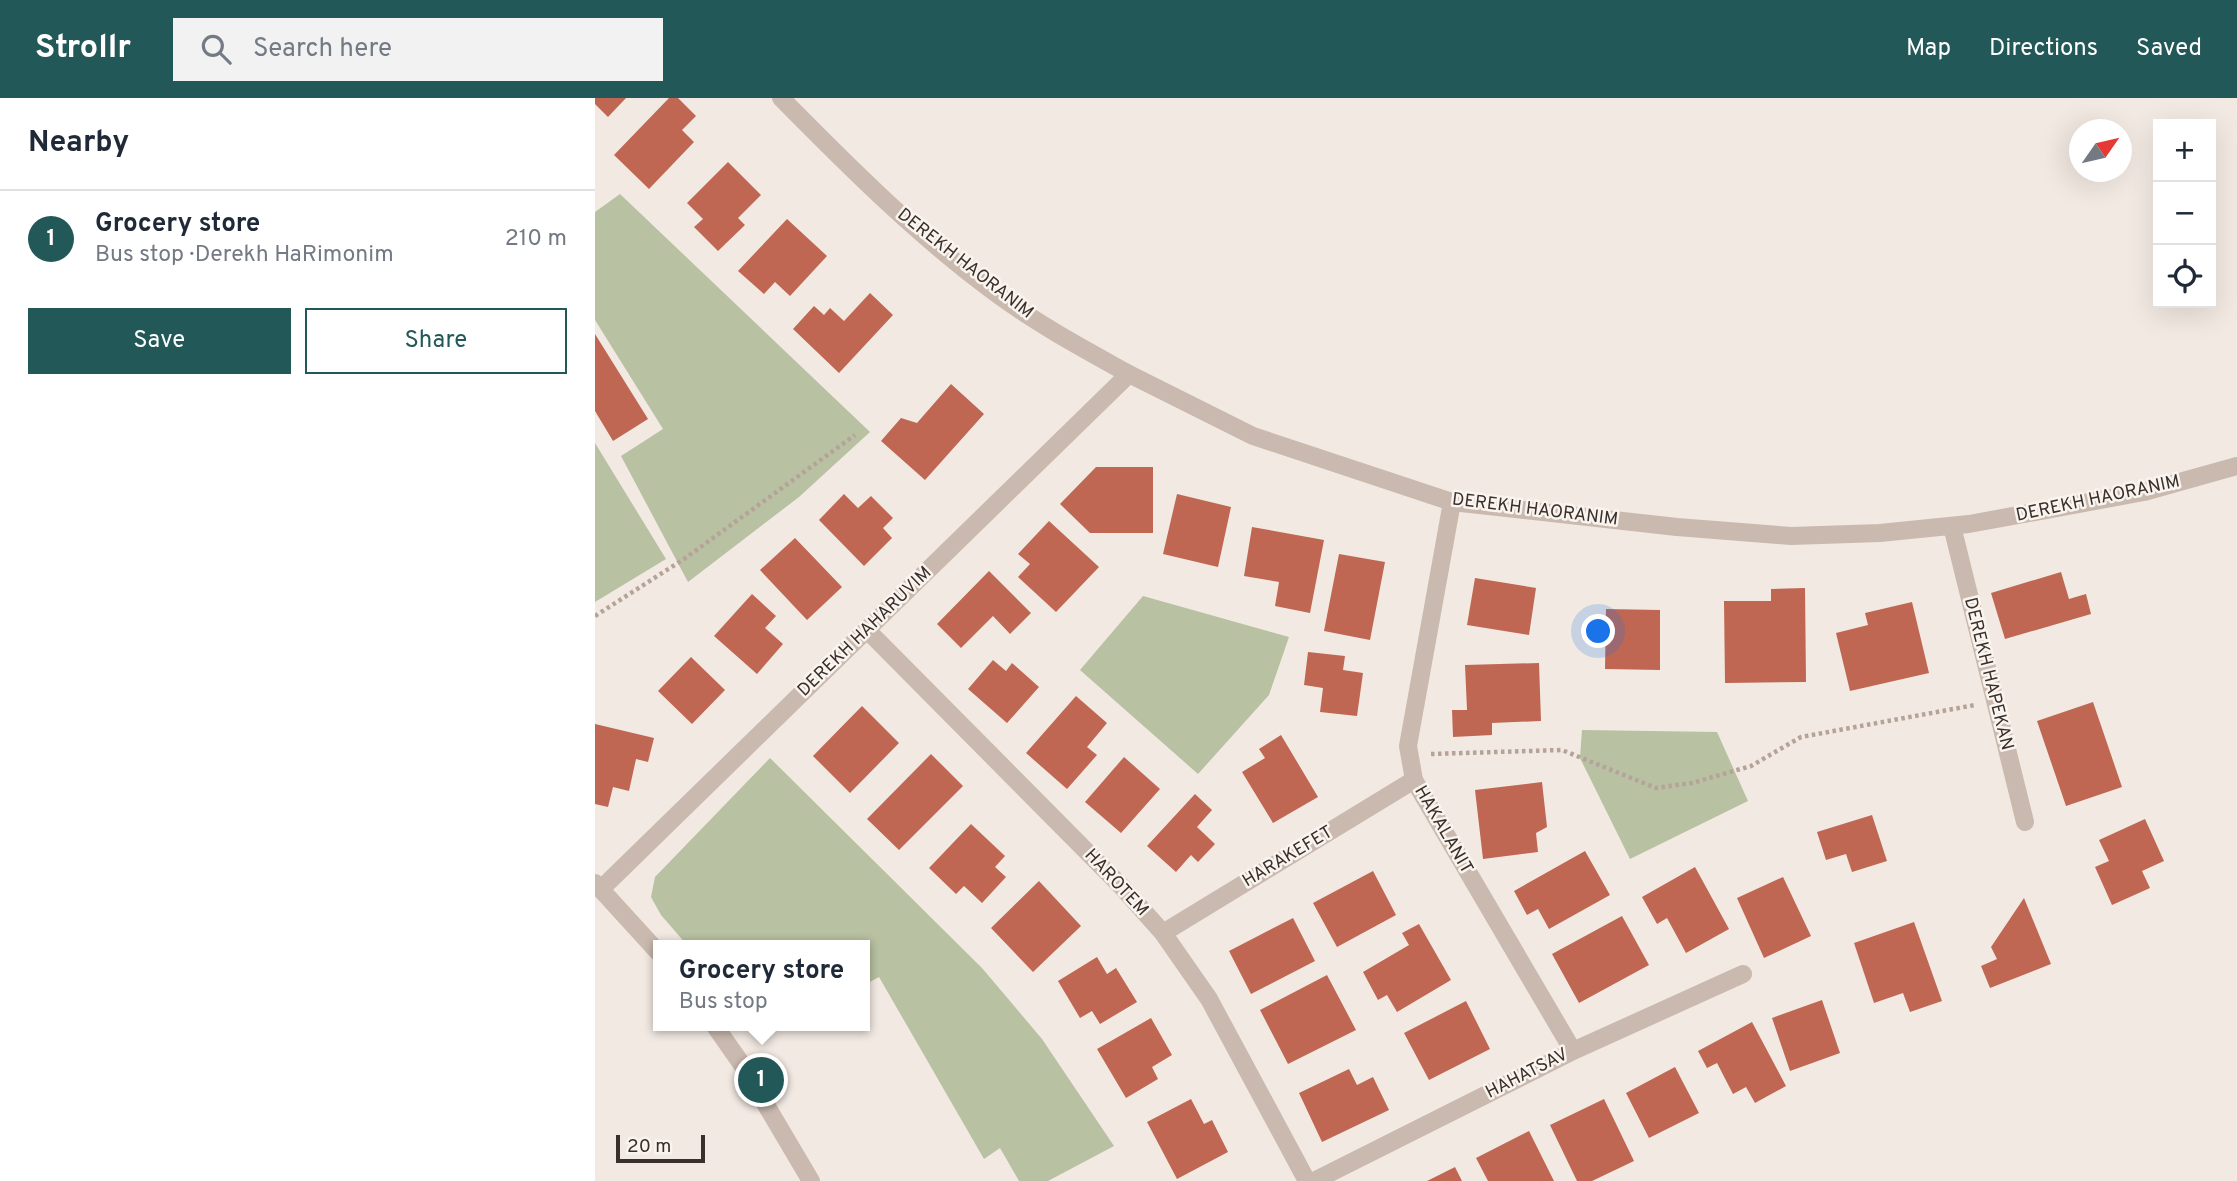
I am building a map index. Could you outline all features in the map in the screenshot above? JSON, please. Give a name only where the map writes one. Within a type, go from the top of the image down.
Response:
[{"type":"street","name":"DEREKH HAORANIM","points":[[781,98],[891,206],[997,294],[1062,337],[1253,436],[1452,502],[1791,536],[1880,533],[1952,526],[2091,503],[2237,466]]},
{"type":"street","name":"DEREKH HAHARUVIM","points":[[598,886],[867,631],[1129,374]]},
{"type":"street","name":"HAKALANIT","points":[[1452,502],[1409,754],[1414,780],[1573,1051]]},
{"type":"street","name":"DEREKH HAPEKAN","points":[[1952,526],[2025,822]]},
{"type":"street","name":"HAROTEM","points":[[867,631],[1122,887],[1163,933],[1209,999],[1307,1181]]},
{"type":"street","name":"HARAKEFET","points":[[1163,933],[1414,780]]},
{"type":"street","points":[[598,886],[653,946]]},
{"type":"street","name":"HAHATSAV","points":[[1314,1181],[1573,1051],[1744,974]]},
{"type":"street","points":[[718,1031],[811,1181]]},
{"type":"path","points":[[595,616],[684,559],[855,435]]},
{"type":"path","points":[[1409,754],[1562,750],[1655,788],[1692,783],[1751,766],[1801,737],[1995,702]]},
{"type":"green space","points":[[620,194],[870,432],[799,497],[688,582],[621,456],[663,429],[595,320],[595,212]]},
{"type":"green space","points":[[595,443],[666,559],[595,602]]},
{"type":"green space","points":[[1143,596],[1289,637],[1269,695],[1198,774],[1080,670]]},
{"type":"green space","points":[[1582,730],[1717,732],[1748,801],[1630,859],[1580,758]]},
{"type":"green space","points":[[770,758],[982,968],[1042,1039],[1114,1146],[1048,1181],[1019,1181],[1000,1148],[984,1159],[879,977],[870,982],[870,940],[683,940],[661,915],[651,897],[655,877]]},
{"type":"building","points":[[595,98],[626,98],[608,117],[595,104]]},
{"type":"building","points":[[669,98],[678,98],[696,116],[682,130],[694,142],[649,189],[614,155]]},
{"type":"building","points":[[728,162],[761,195],[738,218],[745,225],[718,251],[694,227],[703,219],[687,203]]},
{"type":"building","points":[[787,219],[827,256],[790,296],[775,282],[764,294],[738,271]]},
{"type":"building","points":[[870,293],[893,315],[839,373],[793,329],[814,306],[824,315],[830,308],[844,321]]},
{"type":"building","points":[[595,334],[648,419],[613,441],[595,411]]},
{"type":"building","points":[[951,384],[984,414],[925,480],[881,441],[901,418],[917,423]]},
{"type":"building","points":[[1096,467],[1153,467],[1153,533],[1090,533],[1060,504]]},
{"type":"building","points":[[844,494],[858,508],[871,496],[893,518],[883,528],[892,538],[864,566],[819,520]]},
{"type":"building","points":[[1177,494],[1231,507],[1218,567],[1163,554]]},
{"type":"building","points":[[1049,521],[1099,567],[1056,612],[1018,577],[1030,564],[1018,554]]},
{"type":"building","points":[[1252,527],[1324,540],[1310,613],[1275,606],[1279,582],[1244,576]]},
{"type":"building","points":[[795,538],[842,587],[807,620],[760,570]]},
{"type":"building","points":[[1339,554],[1385,562],[1370,640],[1324,631]]},
{"type":"building","points":[[989,571],[1031,613],[1010,634],[993,616],[961,648],[937,624]]},
{"type":"building","points":[[2061,572],[2069,599],[2086,594],[2091,614],[2005,639],[1991,593]]},
{"type":"building","points":[[1475,578],[1536,588],[1529,635],[1467,625]]},
{"type":"building","points":[[1805,588],[1806,682],[1725,683],[1724,601],[1771,601],[1771,589]]},
{"type":"building","points":[[752,594],[776,616],[765,628],[783,644],[757,674],[714,636]]},
{"type":"building","points":[[1912,602],[1929,673],[1850,691],[1836,633],[1868,625],[1865,613]]},
{"type":"building","points":[[1606,609],[1660,610],[1660,670],[1605,669]]},
{"type":"building","points":[[1308,652],[1345,656],[1343,670],[1363,673],[1357,716],[1320,712],[1323,688],[1304,685]]},
{"type":"building","points":[[691,657],[725,690],[692,724],[658,691]]},
{"type":"building","points":[[993,660],[1006,671],[1012,663],[1039,687],[1007,723],[968,689]]},
{"type":"building","points":[[1539,663],[1541,721],[1492,723],[1492,735],[1453,737],[1452,710],[1467,710],[1465,665]]},
{"type":"building","points":[[1076,696],[1107,723],[1087,747],[1097,755],[1067,789],[1026,753]]},
{"type":"building","points":[[2093,702],[2122,787],[2066,806],[2037,721]]},
{"type":"building","points":[[862,706],[899,743],[850,793],[813,756]]},
{"type":"building","points":[[595,724],[654,738],[648,762],[636,759],[629,791],[613,787],[608,807],[595,804]]},
{"type":"building","points":[[1281,735],[1318,797],[1273,823],[1242,772],[1265,758],[1259,749]]},
{"type":"building","points":[[931,754],[963,786],[899,850],[867,819]]},
{"type":"building","points":[[1124,757],[1160,789],[1121,833],[1085,802]]},
{"type":"building","points":[[1542,782],[1547,827],[1536,833],[1538,852],[1483,859],[1475,790]]},
{"type":"building","points":[[1195,794],[1212,810],[1197,827],[1215,844],[1198,862],[1191,855],[1176,872],[1147,846]]},
{"type":"building","points":[[1872,815],[1887,861],[1852,872],[1846,854],[1826,860],[1817,832]]},
{"type":"building","points":[[2145,819],[2164,861],[2142,871],[2150,888],[2112,905],[2095,867],[2109,861],[2099,840]]},
{"type":"building","points":[[971,824],[1005,856],[995,867],[1006,877],[982,903],[964,886],[956,894],[929,868]]},
{"type":"building","points":[[1585,851],[1610,895],[1549,929],[1538,909],[1527,915],[1514,891]]},
{"type":"building","points":[[1695,867],[1729,929],[1686,953],[1667,918],[1657,924],[1642,897]]},
{"type":"building","points":[[1373,871],[1396,915],[1337,947],[1313,903]]},
{"type":"building","points":[[1783,877],[1811,936],[1764,958],[1737,898]]},
{"type":"building","points":[[1039,881],[1081,926],[1033,972],[991,928]]},
{"type":"building","points":[[2024,898],[2051,964],[1990,988],[1981,966],[1997,959],[1991,947]]},
{"type":"building","points":[[1622,916],[1649,965],[1579,1003],[1552,954]]},
{"type":"building","points":[[1293,918],[1315,961],[1251,994],[1229,951]]},
{"type":"building","points":[[1914,922],[1942,1001],[1910,1012],[1903,993],[1874,1003],[1854,943]]},
{"type":"building","points":[[1419,924],[1451,980],[1397,1012],[1387,995],[1378,1000],[1363,972],[1409,945],[1402,933]]},
{"type":"building","points":[[1097,957],[1107,974],[1116,968],[1137,1002],[1100,1024],[1092,1011],[1080,1018],[1058,981]]},
{"type":"building","points":[[1327,975],[1356,1030],[1288,1064],[1260,1010]]},
{"type":"building","points":[[1822,1000],[1840,1053],[1790,1071],[1772,1018]]},
{"type":"building","points":[[1466,1001],[1490,1049],[1429,1080],[1404,1033]]},
{"type":"building","points":[[1151,1018],[1172,1055],[1152,1067],[1158,1079],[1126,1098],[1097,1049]]},
{"type":"building","points":[[1752,1022],[1786,1086],[1755,1103],[1746,1087],[1733,1094],[1717,1063],[1707,1068],[1698,1051]]},
{"type":"building","points":[[1675,1067],[1699,1113],[1649,1138],[1626,1093]]},
{"type":"building","points":[[1349,1069],[1357,1085],[1373,1077],[1389,1110],[1322,1142],[1299,1093]]},
{"type":"building","points":[[1191,1099],[1204,1124],[1212,1120],[1228,1152],[1177,1179],[1147,1122]]},
{"type":"building","points":[[1604,1099],[1634,1161],[1592,1181],[1577,1181],[1550,1125]]},
{"type":"building","points":[[1529,1131],[1554,1181],[1488,1181],[1476,1158]]},
{"type":"building","points":[[1455,1167],[1462,1181],[1427,1181]]},
{"type":"place","name":"Grocery store","points":[[761,1080]]}]
